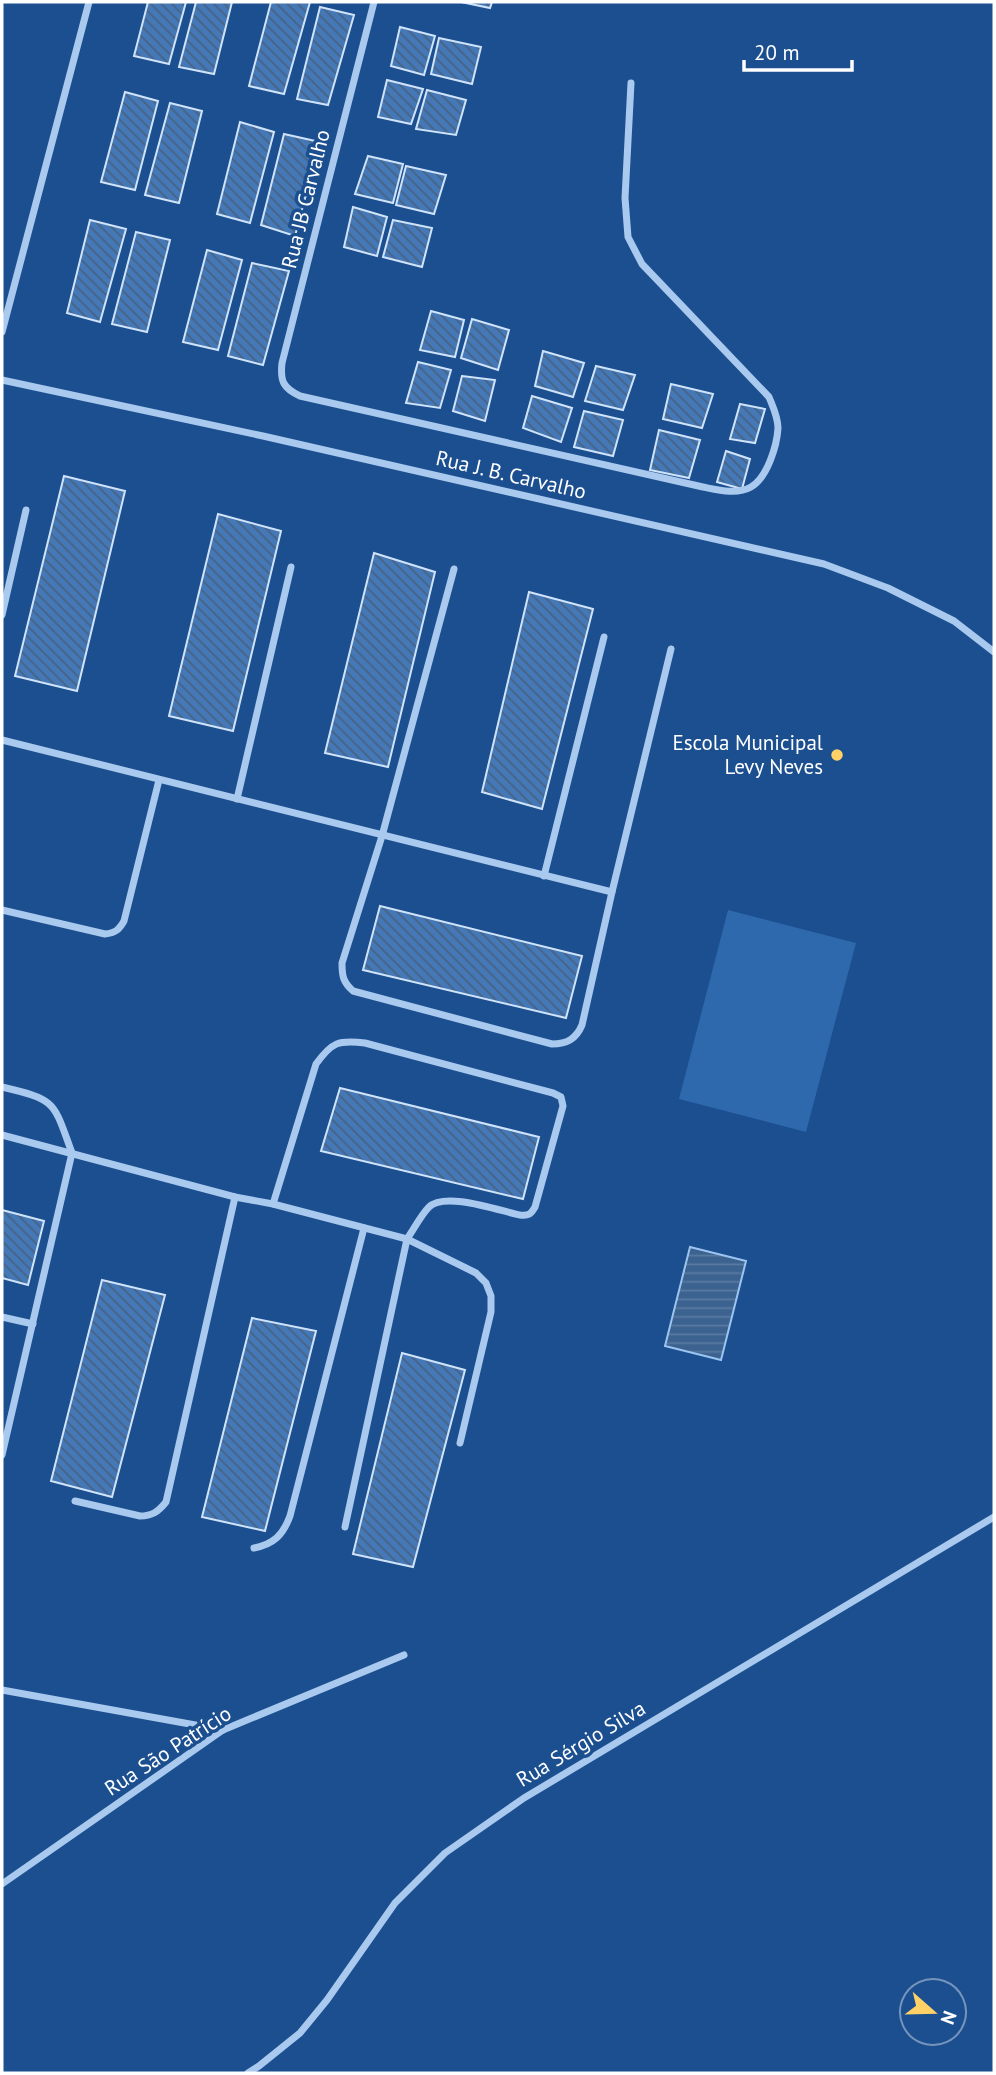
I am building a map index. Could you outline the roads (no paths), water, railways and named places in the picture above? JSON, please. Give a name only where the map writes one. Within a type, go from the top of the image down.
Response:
[{"type":"street","points":[[2,332],[89,2]]},
{"type":"street","name":"Rua JB Carvalho","points":[[374,2],[282,363],[283,385],[300,396],[732,492],[750,488],[760,479],[769,464],[778,429],[769,397],[642,264],[628,237],[625,198],[631,83]]},
{"type":"street","name":"Rua J. B. Carvalho","points":[[2,380],[277,439],[824,564],[888,588],[954,621],[994,652]]},
{"type":"street","points":[[2,615],[26,510]]},
{"type":"street","points":[[237,799],[291,567]]},
{"type":"street","points":[[454,569],[382,836],[342,963],[345,984],[353,991],[552,1044],[564,1044],[578,1034],[671,649]]},
{"type":"street","points":[[544,876],[604,637]]},
{"type":"street","points":[[2,740],[612,892]]},
{"type":"street","points":[[2,910],[105,934],[114,933],[124,920],[159,780]]},
{"type":"street","points":[[273,1204],[316,1064],[327,1049],[337,1042],[365,1043],[561,1097],[564,1106],[531,1213],[527,1216],[456,1201],[436,1202],[428,1207],[407,1239],[345,1527]]},
{"type":"street","points":[[2,1087],[38,1096],[50,1103],[58,1113],[72,1153],[2,1455]]},
{"type":"street","points":[[2,1135],[234,1197],[273,1204],[407,1239],[476,1273],[486,1283],[491,1296],[491,1312],[460,1443]]},
{"type":"street","points":[[75,1501],[140,1516],[158,1512],[166,1502],[234,1197]]},
{"type":"street","points":[[254,1549],[276,1540],[284,1531],[290,1516],[364,1228]]},
{"type":"street","points":[[2,1317],[33,1324]]},
{"type":"street","name":"Rua Sérgio Silva","points":[[248,2073],[300,2033],[327,2000],[395,1903],[445,1853],[524,1798],[994,1517]]},
{"type":"street","name":"Rua São Patrício","points":[[2,1884],[223,1730],[404,1655]]},
{"type":"street","points":[[2,1690],[223,1730]]},
{"type":"place","name":"Escola Municipal Levy Neves","points":[[837,755]]}]
